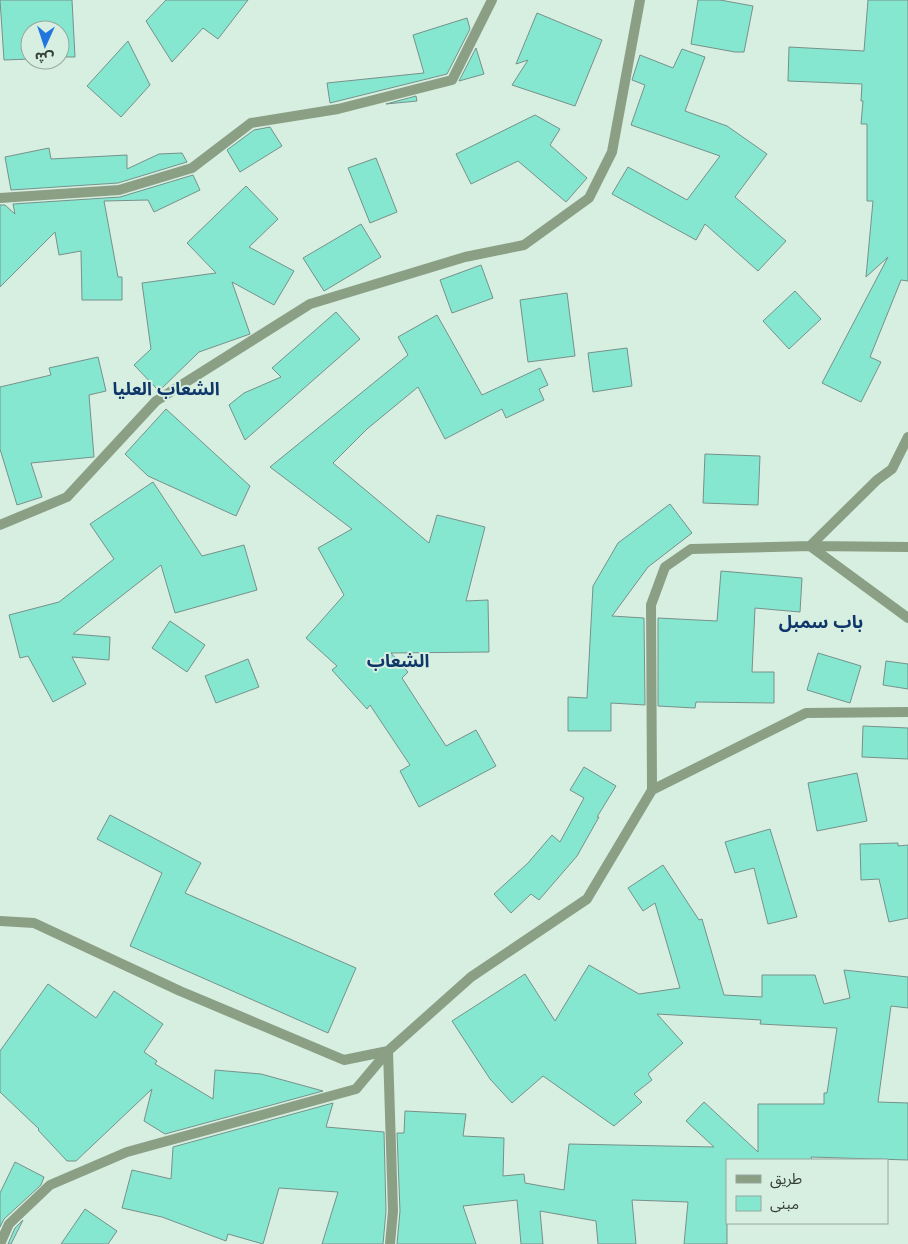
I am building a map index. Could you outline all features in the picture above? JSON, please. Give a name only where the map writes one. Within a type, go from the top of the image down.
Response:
[{"type":"street","points":[[0,198],[119,190],[192,168],[251,123],[338,109],[452,80],[492,0]]},
{"type":"street","points":[[0,525],[67,497],[156,401],[310,304],[465,257],[524,245],[589,198],[612,152],[640,0]]},
{"type":"street","points":[[810,546],[877,480],[892,469],[908,437]]},
{"type":"street","points":[[810,546],[908,618]]},
{"type":"street","points":[[0,1244],[9,1224],[50,1185],[127,1152],[356,1089],[388,1051],[472,977],[587,899],[652,790],[651,605],[665,567],[691,550],[810,546],[908,546]]},
{"type":"street","points":[[652,790],[806,713],[908,712]]},
{"type":"street","points":[[0,921],[34,923],[180,991],[344,1060],[388,1051]]},
{"type":"street","points":[[388,1051],[393,1211],[390,1244]]},
{"type":"building","points":[[0,0],[72,0],[75,57],[70,57],[70,20],[20,20],[20,59],[4,60]]},
{"type":"building","points":[[166,0],[248,0],[218,39],[203,28],[172,62],[146,21]]},
{"type":"building","points":[[698,0],[720,0],[753,6],[744,52],[691,44]]},
{"type":"building","points":[[868,0],[908,0],[908,281],[901,280],[870,357],[881,362],[861,402],[822,383],[888,257],[866,277],[873,201],[867,201],[867,124],[861,124],[862,84],[788,81],[789,47],[864,51]]},
{"type":"building","points":[[537,13],[602,40],[575,106],[512,85],[528,60],[516,64]]},
{"type":"building","points":[[467,18],[470,29],[447,74],[330,103],[327,83],[424,73],[413,35]]},
{"type":"building","points":[[128,41],[150,85],[121,117],[87,86]]},
{"type":"building","points":[[476,48],[484,74],[459,81]]},
{"type":"building","points":[[682,49],[705,57],[685,111],[727,126],[767,154],[735,197],[786,241],[758,271],[705,224],[696,240],[612,194],[628,167],[687,200],[720,156],[631,125],[645,85],[632,80],[640,55],[673,68]]},
{"type":"building","points":[[416,96],[417,101],[386,104]]},
{"type":"building","points":[[535,115],[560,129],[550,145],[587,178],[566,202],[518,161],[471,184],[456,154]]},
{"type":"building","points":[[270,127],[282,146],[240,172],[227,150],[254,130]]},
{"type":"building","points":[[49,148],[51,159],[127,155],[127,169],[159,154],[182,153],[187,162],[118,183],[11,190],[5,157]]},
{"type":"building","points":[[376,158],[397,212],[370,223],[348,168]]},
{"type":"building","points":[[193,175],[200,190],[154,212],[148,200],[104,201],[118,277],[122,277],[122,300],[82,300],[81,251],[59,255],[55,232],[0,287],[0,205],[5,205],[15,214],[13,204],[120,197]]},
{"type":"building","points":[[246,186],[278,219],[249,247],[294,271],[274,305],[232,282],[250,334],[199,352],[159,391],[134,365],[151,349],[142,283],[216,273],[187,243]]},
{"type":"building","points":[[361,224],[381,257],[324,291],[303,258]]},
{"type":"building","points":[[481,265],[493,298],[452,313],[440,280]]},
{"type":"building","points":[[795,291],[821,319],[789,349],[763,321]]},
{"type":"building","points":[[567,293],[575,356],[528,362],[520,300]]},
{"type":"building","points":[[336,312],[360,339],[245,440],[229,405],[244,393],[281,377],[272,368]]},
{"type":"building","points":[[437,315],[482,395],[540,368],[548,385],[539,389],[544,400],[506,418],[502,409],[445,439],[418,387],[367,429],[333,463],[429,543],[437,515],[485,527],[466,601],[488,600],[489,652],[391,653],[408,672],[402,678],[446,746],[476,730],[496,766],[419,807],[400,771],[410,765],[370,705],[367,709],[332,670],[337,666],[306,638],[344,595],[318,548],[352,529],[270,467],[408,355],[398,337]]},
{"type":"building","points":[[627,348],[632,386],[593,392],[588,353]]},
{"type":"building","points":[[98,357],[106,391],[89,395],[94,457],[31,463],[42,497],[17,505],[0,449],[0,387],[51,375],[49,368]]},
{"type":"building","points":[[166,409],[250,486],[236,516],[148,476],[125,454]]},
{"type":"building","points":[[705,454],[760,456],[758,505],[703,503]]},
{"type":"building","points":[[153,482],[202,556],[244,545],[257,590],[175,613],[161,565],[73,634],[110,637],[109,660],[72,657],[86,684],[53,702],[28,656],[20,658],[9,615],[59,602],[114,559],[90,524]]},
{"type":"building","points":[[670,504],[692,533],[648,567],[612,616],[644,618],[645,705],[611,703],[611,731],[568,731],[568,697],[587,698],[593,586],[618,543]]},
{"type":"building","points":[[721,571],[802,578],[800,612],[755,608],[752,672],[774,672],[774,703],[696,702],[695,708],[658,706],[658,618],[717,621]]},
{"type":"building","points":[[170,621],[205,645],[187,672],[152,648]]},
{"type":"building","points":[[818,653],[861,666],[850,703],[807,690]]},
{"type":"building","points":[[248,659],[259,687],[216,703],[205,676]]},
{"type":"building","points":[[886,661],[908,664],[908,689],[883,685]]},
{"type":"building","points":[[863,726],[908,728],[908,759],[862,757]]},
{"type":"building","points":[[584,767],[616,786],[597,817],[599,817],[577,856],[539,900],[531,894],[511,913],[494,894],[528,863],[552,835],[560,842],[584,798],[570,790]]},
{"type":"building","points":[[857,773],[867,821],[817,831],[808,783]]},
{"type":"building","points":[[110,815],[201,863],[185,893],[356,968],[328,1033],[130,946],[162,873],[97,839]]},
{"type":"building","points":[[770,829],[797,917],[768,924],[754,868],[735,873],[725,842]]},
{"type":"building","points":[[898,843],[898,846],[908,845],[908,918],[889,922],[879,879],[861,880],[860,844]]},
{"type":"building","points":[[663,865],[699,920],[702,919],[724,995],[762,997],[762,975],[815,975],[824,1004],[850,998],[844,970],[908,977],[908,1008],[891,1006],[878,1102],[908,1103],[908,1160],[811,1157],[812,1159],[726,1159],[727,1244],[684,1244],[688,1202],[632,1200],[636,1244],[598,1244],[596,1221],[540,1211],[543,1244],[521,1244],[517,1200],[463,1206],[476,1244],[397,1244],[400,1211],[397,1133],[404,1133],[405,1111],[466,1114],[463,1136],[504,1138],[503,1176],[524,1174],[525,1183],[564,1190],[569,1144],[714,1147],[686,1121],[704,1102],[758,1152],[758,1104],[824,1104],[824,1093],[827,1093],[837,1028],[760,1024],[761,1020],[657,1014],[683,1043],[648,1074],[652,1080],[634,1094],[642,1102],[614,1126],[543,1076],[512,1103],[490,1079],[452,1021],[525,974],[555,1021],[589,965],[639,994],[680,988],[655,903],[643,911],[628,888]]},
{"type":"building","points":[[48,984],[96,1018],[114,991],[163,1024],[144,1052],[157,1061],[155,1064],[213,1099],[215,1070],[261,1074],[323,1091],[165,1134],[144,1121],[152,1089],[76,1161],[67,1161],[39,1129],[0,1092],[0,1051]]},
{"type":"building","points":[[333,1103],[326,1127],[384,1132],[386,1211],[383,1244],[322,1244],[338,1192],[279,1188],[263,1244],[228,1234],[226,1241],[162,1217],[122,1208],[132,1170],[171,1179],[173,1147]]},
{"type":"building","points":[[15,1162],[44,1177],[41,1185],[4,1219],[0,1227],[0,1193]]},
{"type":"building","points":[[85,1209],[117,1231],[108,1244],[61,1244]]},
{"type":"building","points":[[23,1220],[11,1244],[8,1244],[15,1228]]},
{"type":"district","name":"الشعاب العليا","points":[[166,389]]},
{"type":"district","name":"باب سمبل","points":[[821,622]]},
{"type":"district","name":"الشعاب","points":[[398,661]]}]
